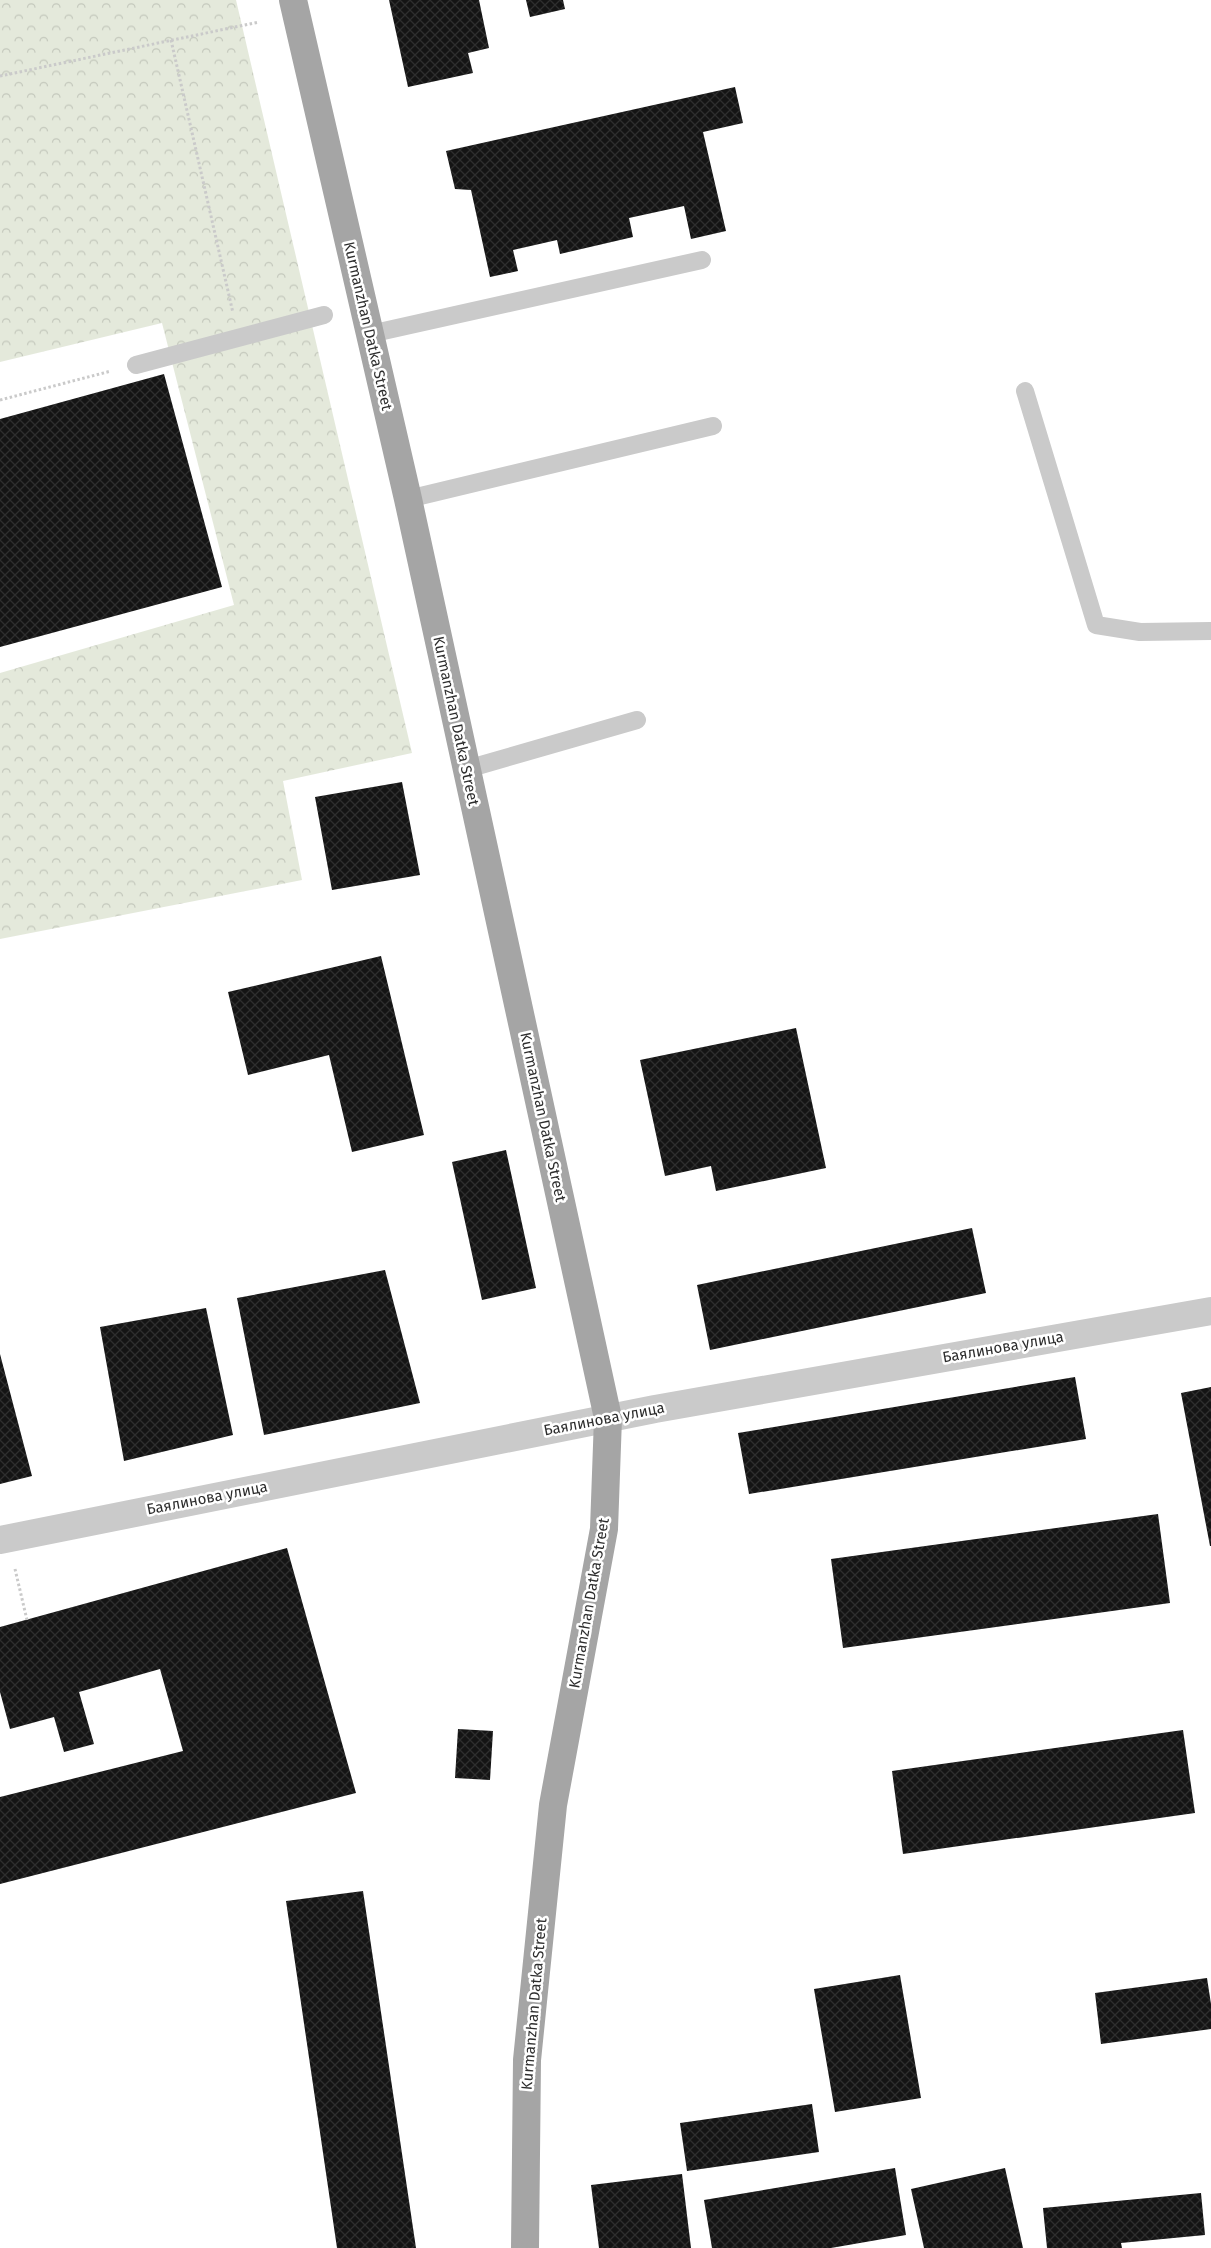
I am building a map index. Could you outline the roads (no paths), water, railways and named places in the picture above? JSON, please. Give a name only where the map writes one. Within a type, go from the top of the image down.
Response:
[{"type":"main road","name":"Kurmanzhan Datka Street","points":[[293,0],[408,499],[608,1418],[604,1529],[553,1805],[527,2060],[525,2248]]},
{"type":"street","name":"Баялинова улица","points":[[4,1539],[608,1418],[1211,1310]]},
{"type":"lane","points":[[370,334],[702,260]]},
{"type":"lane","points":[[136,365],[324,315]]},
{"type":"lane","points":[[1025,391],[1096,625],[1140,632],[1211,631]]},
{"type":"lane","points":[[408,499],[712,426]]},
{"type":"lane","points":[[467,769],[638,720]]}]
